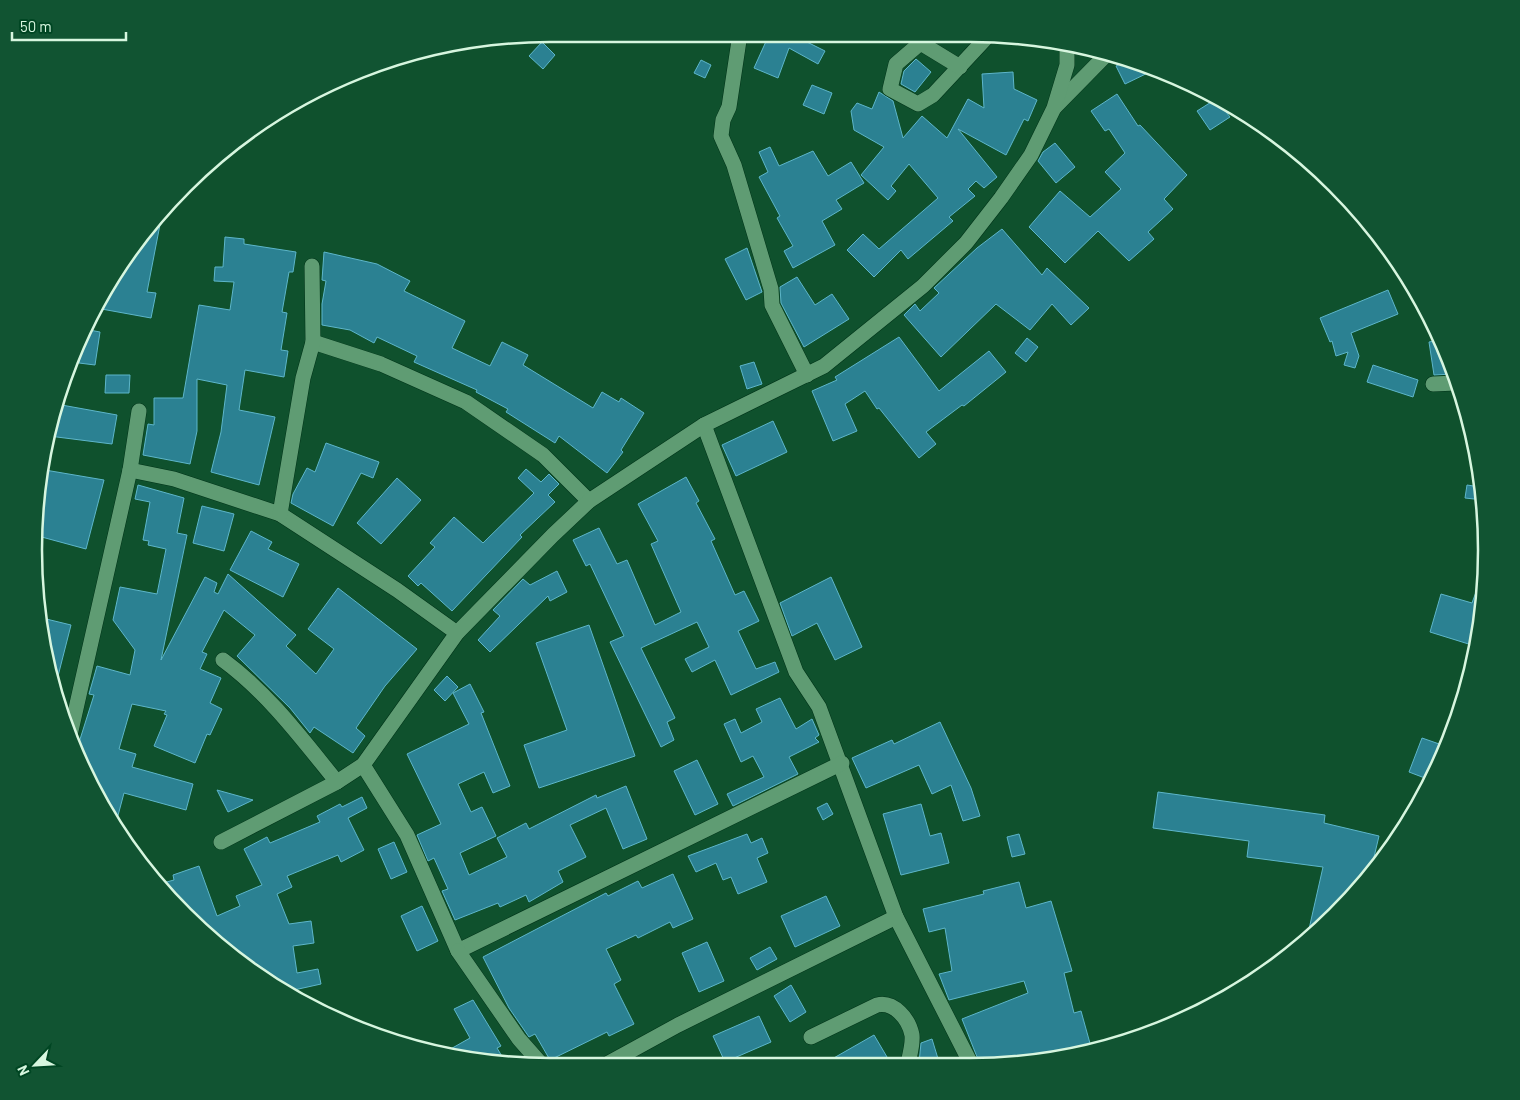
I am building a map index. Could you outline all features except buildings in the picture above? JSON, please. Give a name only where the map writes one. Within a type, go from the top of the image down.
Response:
[{"type":"street","points":[[739,42],[729,107],[723,120],[721,136],[734,165],[770,289],[772,305],[807,375]]},
{"type":"street","points":[[918,42],[896,64],[890,89],[918,104],[933,95],[982,43]]},
{"type":"street","points":[[927,42],[960,67]]},
{"type":"street","points":[[221,842],[337,782],[363,766],[456,633],[589,501],[704,425],[824,366],[923,286],[966,244],[1031,155],[1054,108],[1067,65],[1067,52]]},
{"type":"street","points":[[1054,108],[1101,60]]},
{"type":"street","points":[[280,514],[304,378],[313,342],[312,266]]},
{"type":"street","points":[[313,342],[381,364],[466,402],[543,455],[589,501]]},
{"type":"street","points":[[1433,384],[1450,383]]},
{"type":"street","points":[[73,723],[130,470],[139,411]]},
{"type":"street","points":[[704,425],[796,672],[819,707],[842,763],[896,917],[968,1058]]},
{"type":"street","points":[[130,470],[174,479],[280,514],[397,590],[456,633]]},
{"type":"street","points":[[223,660],[243,675],[282,715],[337,782]]},
{"type":"street","points":[[458,950],[842,763]]},
{"type":"street","points":[[363,766],[407,835],[458,950],[520,1039],[535,1057]]},
{"type":"street","points":[[616,1058],[678,1025],[896,917]]},
{"type":"street","points":[[811,1037],[877,1005],[886,1004],[899,1012],[911,1031],[912,1046],[909,1058]]}]
